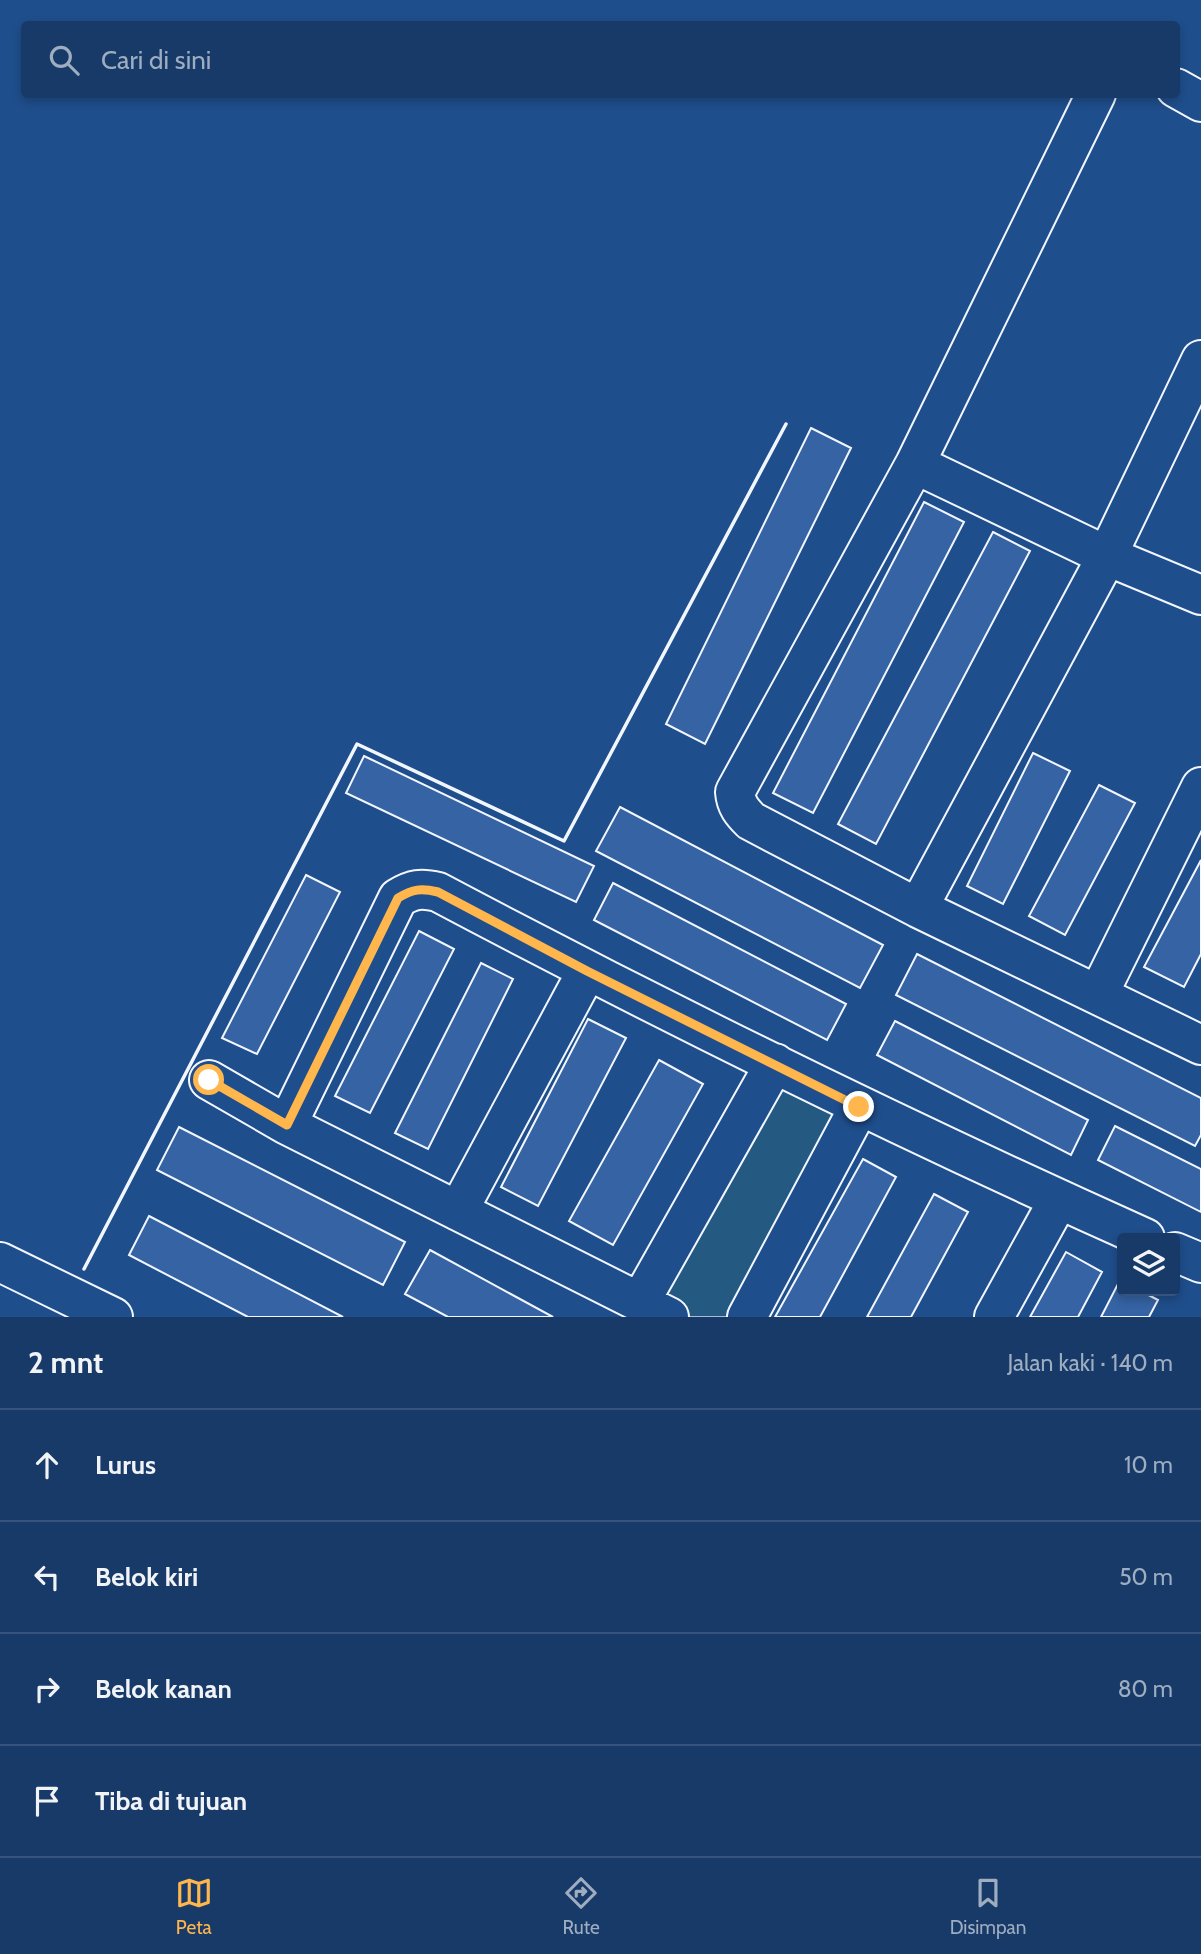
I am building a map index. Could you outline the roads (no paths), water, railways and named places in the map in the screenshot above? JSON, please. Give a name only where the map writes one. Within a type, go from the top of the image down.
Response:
[{"type":"street","points":[[1180,90],[1201,102]]},
{"type":"street","points":[[1094,98],[915,464],[735,792],[736,801],[751,821],[918,908],[1201,1045]]},
{"type":"street","points":[[918,908],[1107,556],[1201,360]]},
{"type":"street","points":[[915,464],[1107,556],[1201,595]]},
{"type":"street","points":[[1098,995],[1201,788]]},
{"type":"street","points":[[287,1125],[398,898],[411,890],[424,889],[438,892],[587,971],[859,1107],[1134,1233]]},
{"type":"street","points":[[458,1211],[587,971]]},
{"type":"street","points":[[209,1080],[287,1125],[654,1309],[775,1063]]},
{"type":"street","points":[[747,1317],[859,1107]]},
{"type":"street","points":[[994,1317],[1059,1199]]},
{"type":"street","points":[[1180,1254],[1201,1263]]},
{"type":"street","points":[[0,1262],[113,1317]]}]
